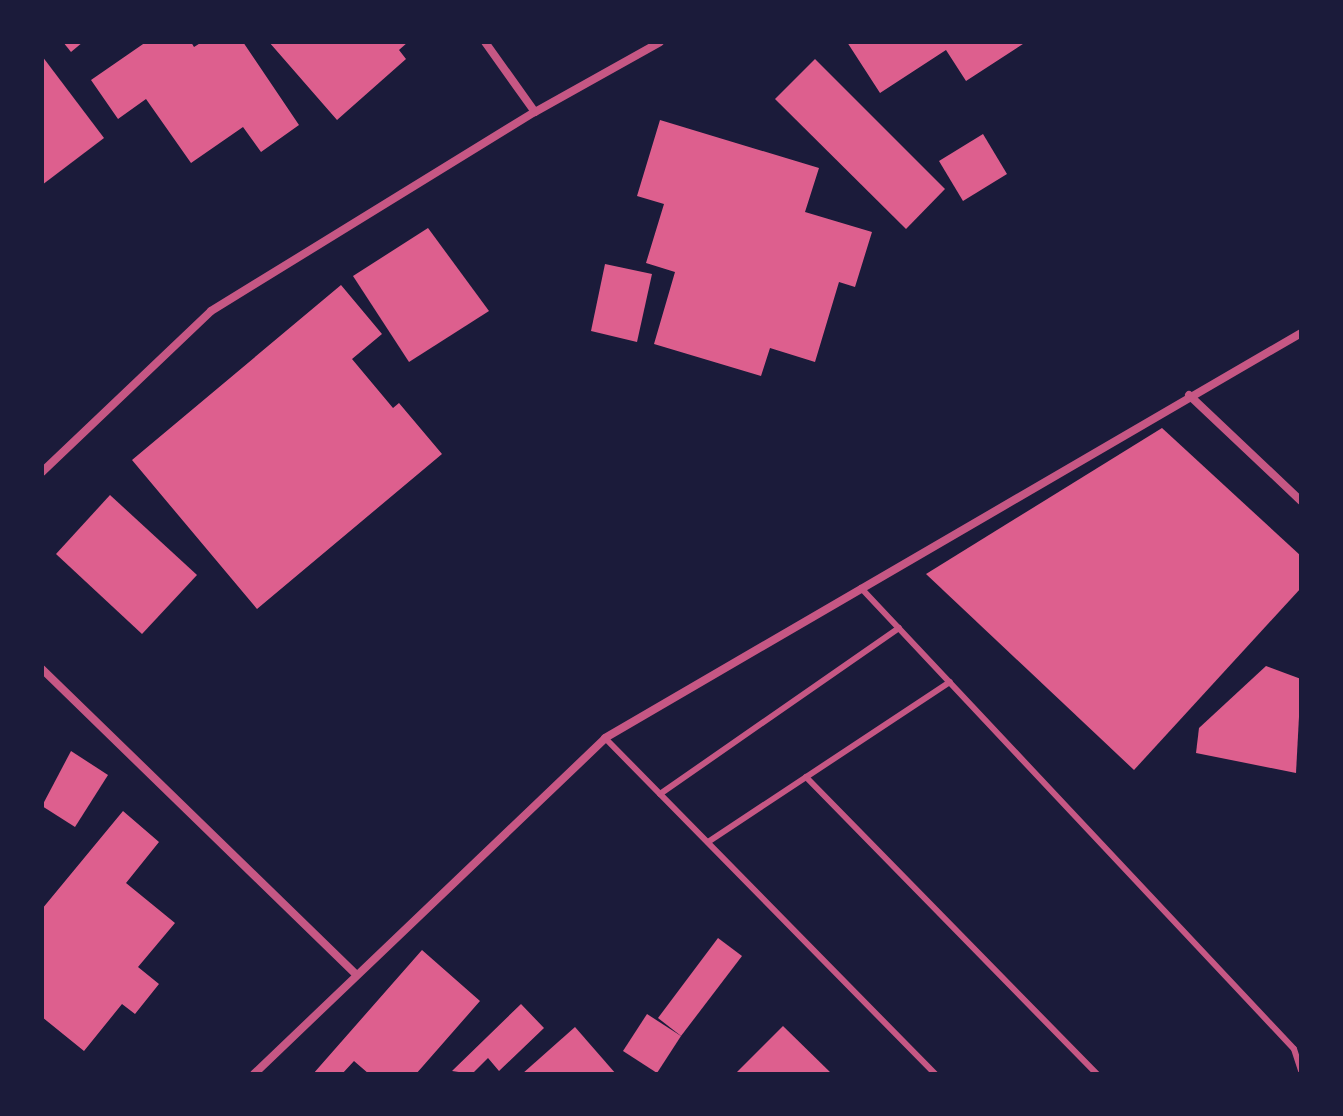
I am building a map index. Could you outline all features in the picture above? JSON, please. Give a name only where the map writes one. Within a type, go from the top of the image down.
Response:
[{"type":"street","points":[[485,42],[535,112]]},
{"type":"street","points":[[42,472],[211,311],[535,112],[660,42]]},
{"type":"street","points":[[254,1074],[605,738],[1189,395],[1301,333]]},
{"type":"street","points":[[1189,395],[1301,501]]},
{"type":"street","points":[[42,669],[356,974]]},
{"type":"lane","points":[[861,588],[1294,1049],[1301,1071]]},
{"type":"lane","points":[[660,794],[899,628]]},
{"type":"lane","points":[[708,842],[950,682]]},
{"type":"lane","points":[[605,738],[935,1074]]},
{"type":"lane","points":[[806,777],[1097,1074]]},
{"type":"building","points":[[63,42],[83,42],[71,52]]},
{"type":"building","points":[[146,42],[191,42],[194,47],[202,42],[243,42],[299,125],[261,152],[243,127],[191,163],[146,99],[118,119],[91,80]]},
{"type":"building","points":[[269,42],[408,42],[399,50],[406,59],[337,120]]},
{"type":"building","points":[[847,42],[1026,42],[966,81],[946,50],[880,93]]},
{"type":"building","points":[[42,56],[104,138],[42,185]]},
{"type":"building","points":[[815,59],[945,189],[906,229],[775,99]]},
{"type":"building","points":[[660,120],[819,168],[805,212],[872,232],[855,287],[839,282],[815,362],[770,348],[761,376],[654,344],[675,272],[646,263],[664,204],[637,196]]},
{"type":"building","points":[[983,134],[1007,174],[963,201],[939,161]]},
{"type":"building","points":[[428,228],[489,311],[409,362],[353,276]]},
{"type":"building","points":[[605,264],[652,274],[637,342],[591,331]]},
{"type":"building","points":[[341,285],[382,334],[352,359],[393,408],[399,403],[442,454],[257,609],[132,460]]},
{"type":"building","points":[[1162,428],[1301,556],[1301,588],[1134,770],[926,574]]},
{"type":"building","points":[[110,495],[197,575],[142,634],[56,554]]},
{"type":"building","points":[[1266,666],[1301,679],[1296,773],[1196,753],[1199,728]]},
{"type":"building","points":[[71,751],[108,775],[75,827],[42,806]]},
{"type":"building","points":[[123,811],[159,842],[126,883],[175,923],[138,967],[159,984],[135,1014],[122,1004],[84,1051],[42,1017],[42,909]]},
{"type":"building","points":[[718,938],[742,956],[681,1036],[658,1018]]},
{"type":"building","points":[[422,950],[480,1001],[416,1074],[369,1074],[354,1061],[342,1074],[313,1074]]},
{"type":"building","points":[[521,1004],[544,1028],[499,1071],[488,1058],[472,1074],[452,1071]]},
{"type":"building","points":[[647,1014],[681,1036],[657,1073],[623,1051]]},
{"type":"building","points":[[783,1026],[832,1074],[735,1074]]},
{"type":"building","points":[[575,1027],[616,1074],[522,1074]]}]
